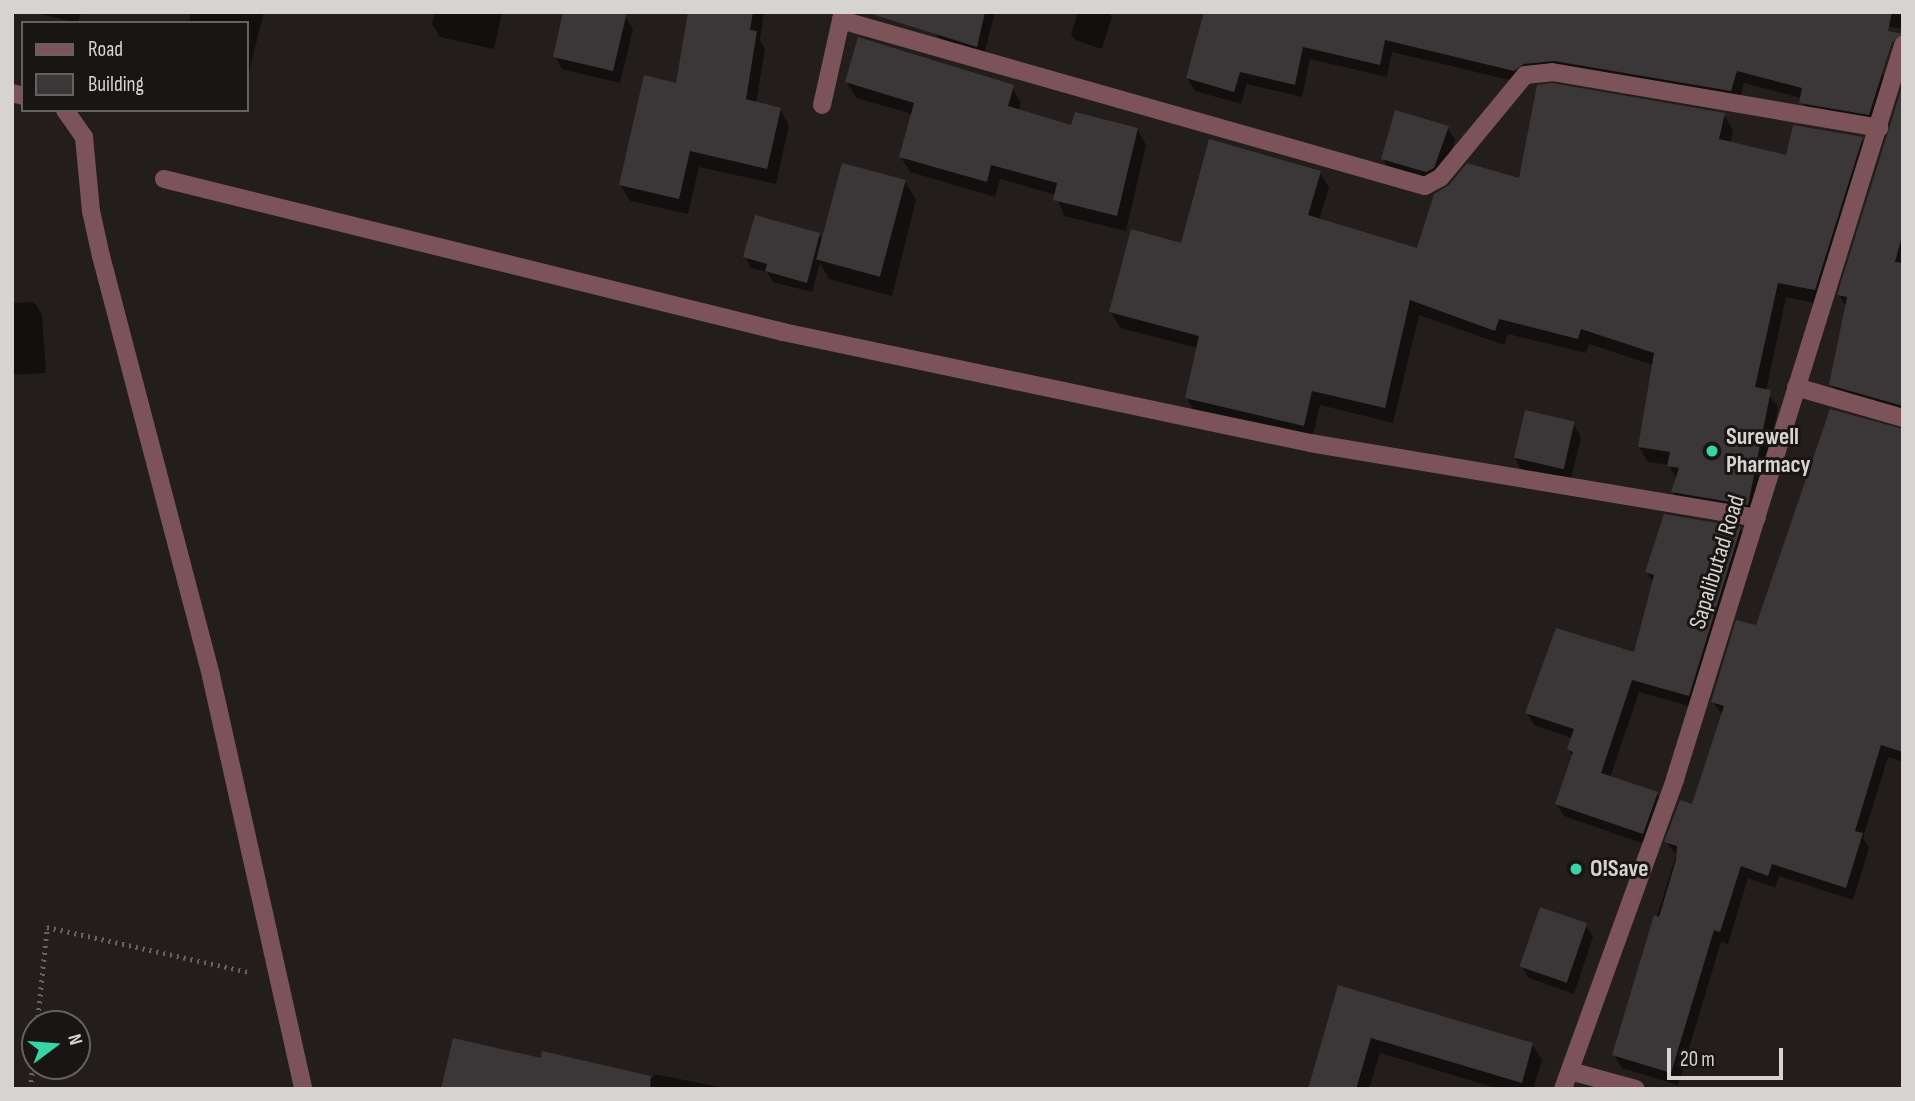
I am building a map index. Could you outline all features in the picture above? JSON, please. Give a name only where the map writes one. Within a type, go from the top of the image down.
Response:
[{"type":"street","points":[[822,105],[842,16],[1425,186],[1441,177],[1525,75],[1552,72],[1879,128]]},
{"type":"street","name":"Sapalibutad Road","points":[[1563,1089],[1675,779],[1903,45]]},
{"type":"street","points":[[66,112],[84,137],[98,245],[211,676],[303,1089]]},
{"type":"street","points":[[164,179],[796,335],[1310,443],[1756,518]]},
{"type":"street","points":[[1796,387],[1903,418]]},
{"type":"street","points":[[1570,1071],[1636,1089]]},
{"type":"path","points":[[38,1010],[47,928],[279,979]]},
{"type":"building","points":[[563,12],[627,12],[613,71],[553,57]]},
{"type":"building","points":[[688,12],[753,12],[750,30],[757,31],[746,99],[781,108],[767,169],[690,151],[679,199],[619,185],[644,75],[676,83]]},
{"type":"building","points":[[865,12],[985,12],[977,47]]},
{"type":"building","points":[[1204,12],[1892,12],[1888,31],[1903,34],[1892,42],[1869,115],[1799,103],[1802,88],[1737,71],[1731,91],[1554,61],[1524,64],[1514,71],[1385,40],[1380,65],[1303,47],[1295,85],[1240,72],[1234,92],[1186,78]]},
{"type":"building","points":[[858,37],[1014,85],[1008,106],[1071,125],[1075,112],[1138,128],[1117,216],[1053,200],[1057,183],[991,165],[987,182],[899,157],[914,103],[845,82]]},
{"type":"building","points":[[1552,83],[1725,113],[1719,139],[1786,155],[1793,125],[1863,137],[1815,290],[1778,283],[1755,387],[1771,390],[1748,505],[1671,492],[1679,468],[1667,466],[1670,452],[1638,447],[1654,353],[1581,329],[1578,339],[1499,319],[1495,331],[1410,300],[1385,408],[1312,391],[1304,426],[1185,398],[1199,336],[1109,312],[1131,229],[1181,243],[1209,139],[1321,171],[1308,215],[1417,248],[1434,194],[1449,185],[1467,163],[1519,178],[1537,85]]},
{"type":"building","points":[[1903,84],[1903,232],[1895,262],[1903,263],[1903,406],[1829,385],[1847,297],[1837,295]]},
{"type":"building","points":[[1395,110],[1449,126],[1434,168],[1426,172],[1381,159]]},
{"type":"building","points":[[842,163],[906,180],[880,277],[816,260]]},
{"type":"building","points":[[755,215],[820,233],[807,283],[765,271],[767,264],[743,257]]},
{"type":"building","points":[[1830,409],[1903,429],[1903,752],[1881,745],[1855,831],[1863,833],[1846,888],[1772,864],[1768,876],[1741,866],[1720,932],[1714,930],[1671,1073],[1612,1055],[1654,915],[1659,917],[1676,860],[1677,846],[1664,842],[1680,800],[1692,804],[1724,706],[1711,702],[1736,620],[1756,625]]},
{"type":"building","points":[[1525,410],[1575,421],[1564,469],[1514,458]]},
{"type":"building","points":[[1664,514],[1741,527],[1689,696],[1632,680],[1601,773],[1658,792],[1643,834],[1555,804],[1573,752],[1567,749],[1574,729],[1525,713],[1556,628],[1634,652],[1654,575],[1645,572]]},
{"type":"building","points":[[1540,907],[1587,923],[1567,983],[1519,967]]},
{"type":"building","points":[[1338,985],[1533,1043],[1522,1083],[1371,1038],[1356,1089],[1308,1089]]},
{"type":"building","points":[[453,1038],[541,1058],[542,1051],[651,1076],[650,1089],[441,1089]]},
{"type":"place","name":"Surewell Pharmacy","points":[[1712,451]]},
{"type":"place","name":"O!Save","points":[[1576,869]]}]
